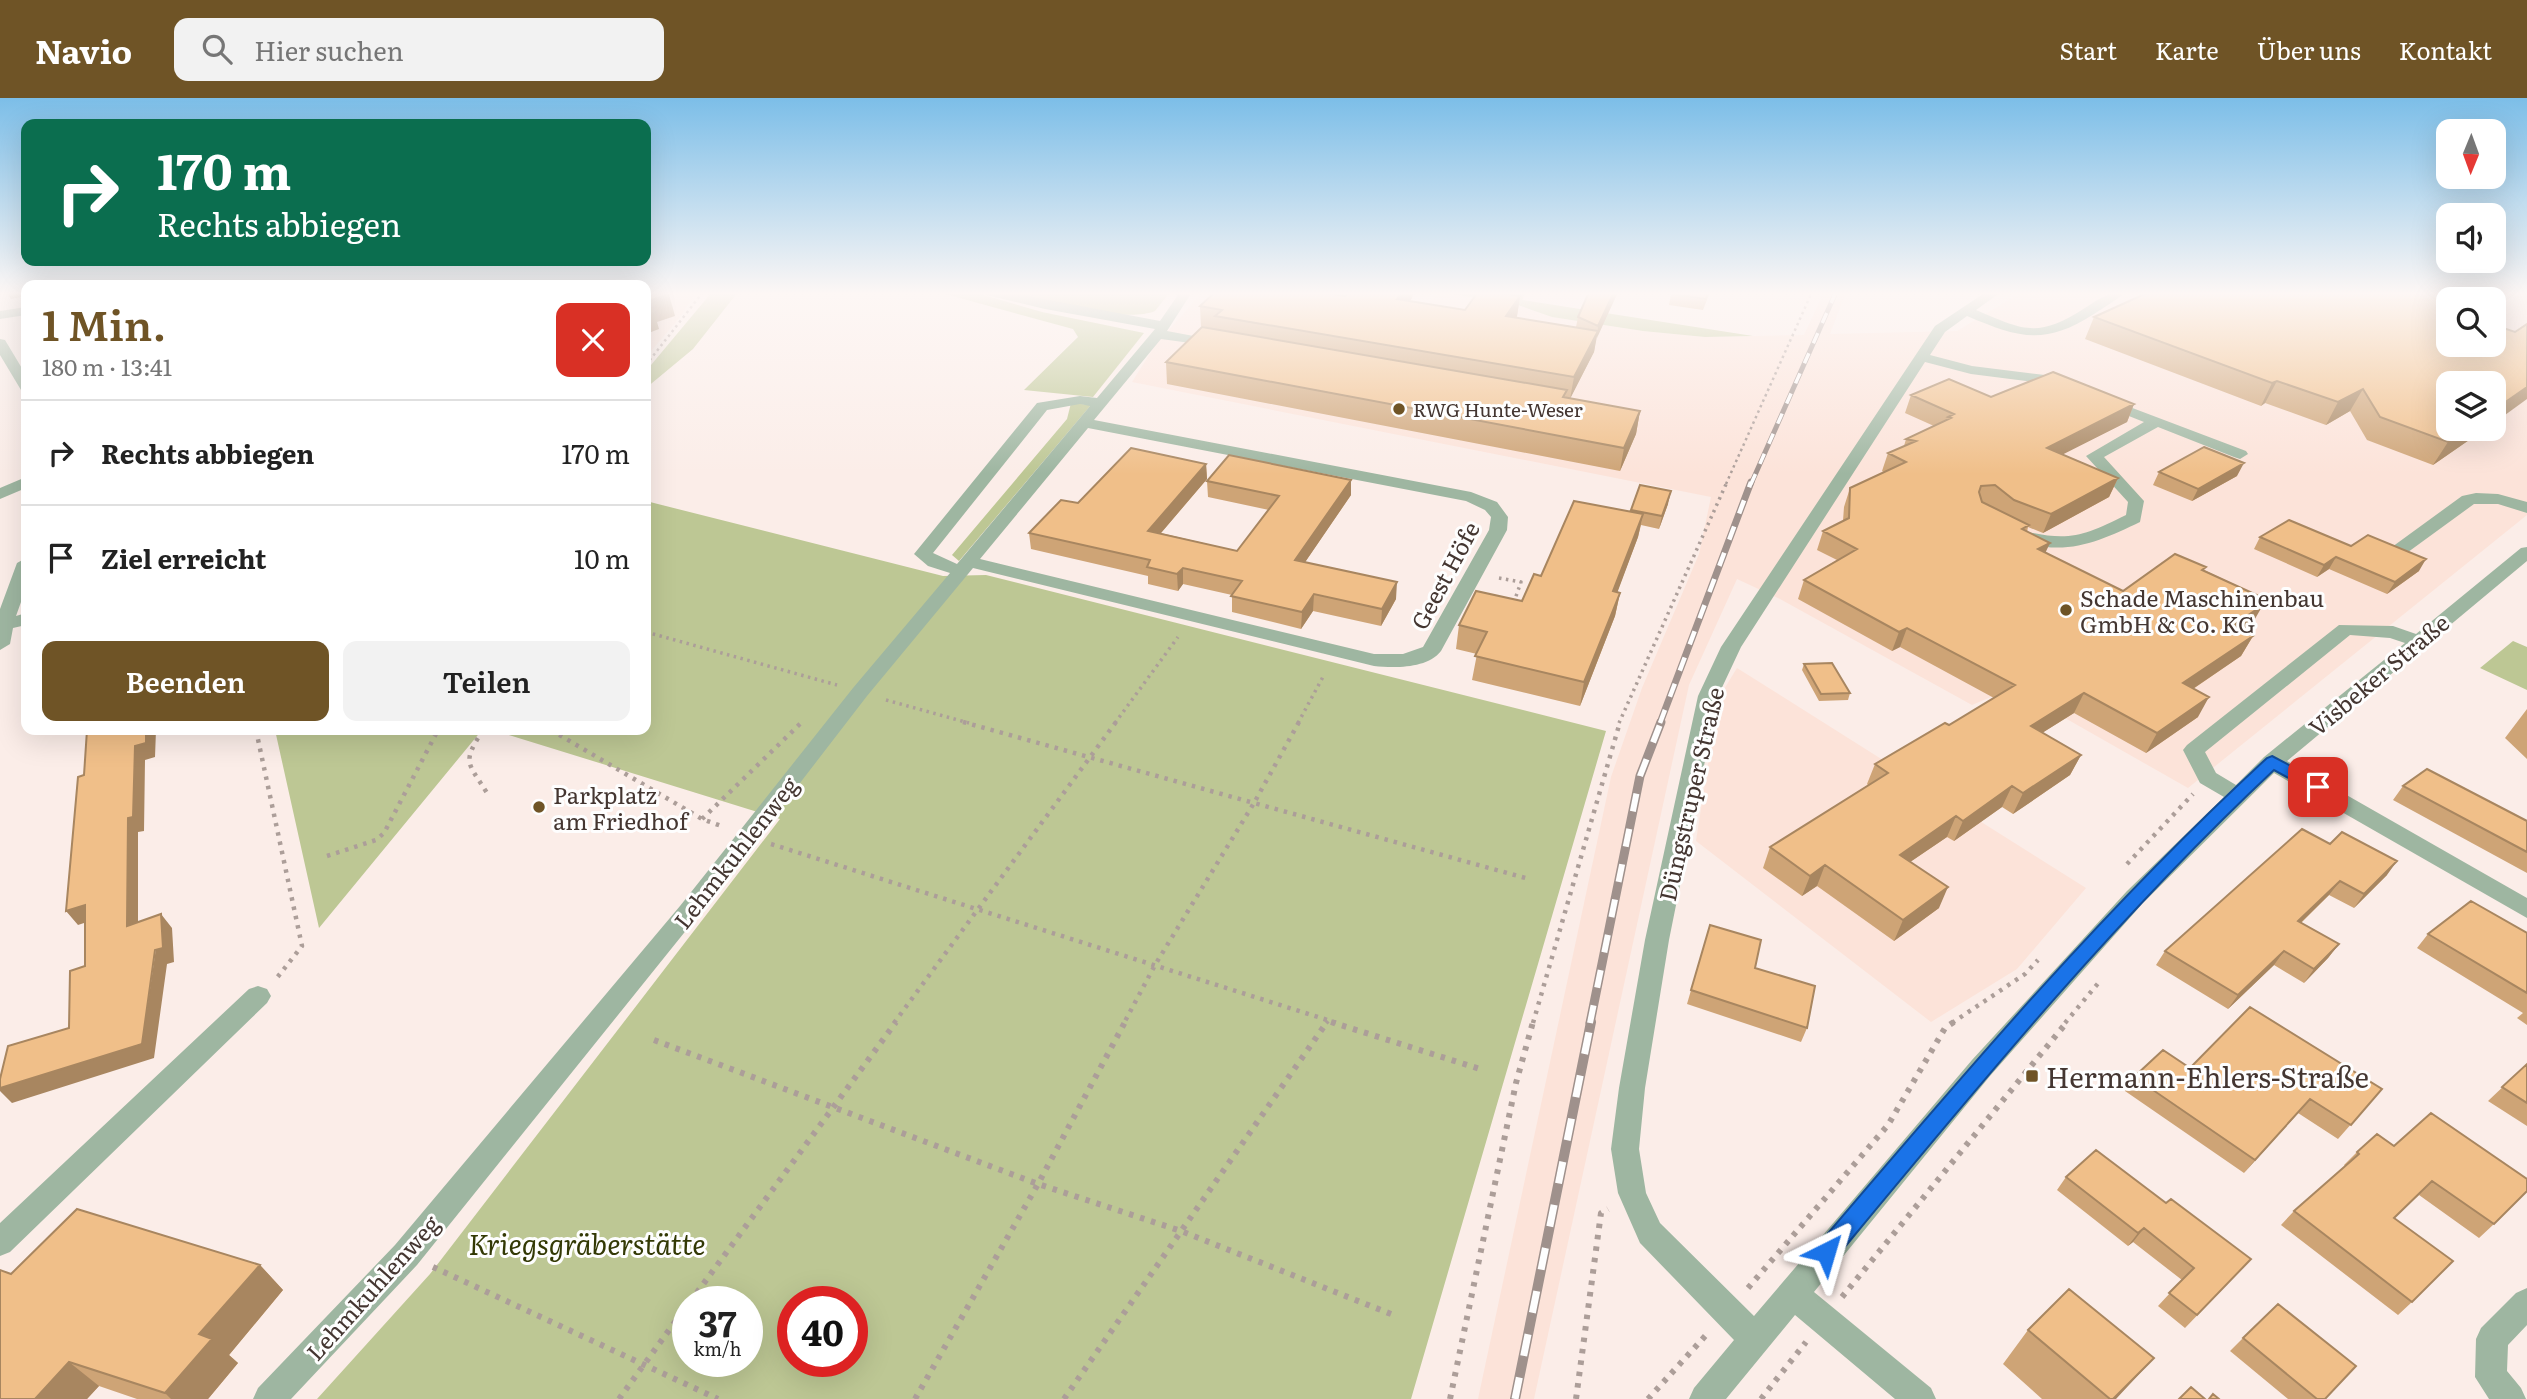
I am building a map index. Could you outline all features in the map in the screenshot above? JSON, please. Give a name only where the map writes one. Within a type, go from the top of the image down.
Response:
[{"type":"street","points":[[3,353],[21,380]]},
{"type":"street","name":"Lehmkuhlenweg","points":[[269,1399],[406,1255],[688,912],[860,692],[1142,353]]},
{"type":"street","name":"Düngstruper Straße","points":[[1755,1339],[1650,1233],[1632,1194],[1625,1149],[1632,1088],[1657,940],[1708,695],[1731,647],[1925,353]]},
{"type":"street","points":[[1922,357],[1971,370],[2045,379],[2240,454]]},
{"type":"street","name":"Geest Höfe","points":[[1084,424],[1471,497],[1491,506],[1500,517],[1498,530],[1431,651],[1417,659],[1395,662],[1374,660],[966,566],[934,562],[923,554],[1042,406],[1080,400],[1101,403]]},
{"type":"street","points":[[2004,529],[2040,542],[2081,543],[2134,519],[2136,500],[2094,456],[2156,422]]},
{"type":"street","points":[[0,494],[21,484]]},
{"type":"street","points":[[2398,551],[2468,500],[2481,496],[2527,508]]},
{"type":"street","name":"Visbeker Straße","points":[[1705,1399],[1990,1058],[2135,897],[2272,762],[2527,552]]},
{"type":"street","points":[[0,644],[4,624],[21,577]]},
{"type":"street","points":[[4,624],[21,620]]},
{"type":"street","points":[[2237,794],[2208,778],[2194,750],[2346,629],[2393,632],[2418,641]]},
{"type":"street","points":[[2272,762],[2527,909]]},
{"type":"street","points":[[0,1242],[258,996]]},
{"type":"street","points":[[1791,1293],[1920,1399]]},
{"type":"street","points":[[2510,1399],[2491,1377],[2492,1339],[2527,1303]]},
{"type":"path","points":[[1450,1399],[1516,1083],[1618,725],[1785,353]]},
{"type":"path","points":[[1474,574],[1521,582],[1513,605]]},
{"type":"path","points":[[651,633],[840,685],[830,695]]},
{"type":"path","points":[[701,1286],[1178,637]]},
{"type":"path","points":[[915,1399],[1038,1184],[1155,965],[1254,803],[1324,675]]},
{"type":"path","points":[[860,692],[1529,879]]},
{"type":"path","points":[[702,819],[810,714]]},
{"type":"path","points":[[257,735],[302,946],[282,972],[258,996]]},
{"type":"path","points":[[327,856],[376,840],[384,833],[435,735]]},
{"type":"path","points":[[480,735],[470,752],[468,762],[487,793]]},
{"type":"path","points":[[559,735],[702,819],[747,836],[975,911],[1155,965],[1480,1069]]},
{"type":"path","points":[[1761,1399],[2104,975]]},
{"type":"path","points":[[1064,1399],[1328,1021]]},
{"type":"path","points":[[654,1040],[834,1105],[1038,1184],[1181,1231],[1396,1316]]},
{"type":"path","points":[[1576,1399],[1601,1213],[1632,1194]]},
{"type":"path","points":[[406,1255],[718,1399]]},
{"type":"path","points":[[619,1399],[672,1326]]},
{"type":"shaded area","points":[[1150,353],[2436,353],[2436,357],[2506,357],[2506,353],[2527,353],[2527,515],[2188,788],[2012,688],[1972,705],[1780,599],[1737,579],[1689,685],[1534,1399],[1478,1399],[1611,777],[1642,688],[1699,554],[1711,497],[1132,382]]},
{"type":"shaded area","points":[[1737,668],[2086,888],[2017,969],[1931,1022],[1696,841],[1718,699]]},
{"type":"green space","points":[[661,353],[689,353],[651,384],[651,365]]},
{"type":"green space","points":[[1062,353],[1128,353],[1093,397],[1024,390]]},
{"type":"green space","points":[[1071,403],[1091,405],[959,561],[952,555],[1067,419]]},
{"type":"green space","name":"Kriegsgräberstätte","points":[[651,502],[943,576],[986,575],[1606,731],[1411,1399],[317,1399],[430,1274],[780,819],[509,735],[651,735]]},
{"type":"green space","points":[[2513,641],[2527,647],[2527,690],[2480,668]]},
{"type":"green space","points":[[276,735],[478,735],[319,928]]},
{"type":"building","points":[[1176,353],[1351,353],[1567,390],[1563,397],[1640,411],[1624,448],[1166,362]]},
{"type":"building","points":[[1431,353],[1587,353],[1574,377]]},
{"type":"building","points":[[2190,353],[2436,353],[2436,357],[2506,357],[2506,353],[2527,353],[2527,387],[2506,402],[2506,371],[2436,371],[2436,438],[2380,417],[2363,389],[2338,402],[2277,381],[2272,383]]},
{"type":"building","points":[[2053,372],[2134,404],[2047,448],[2118,478],[2051,514],[2014,500],[1995,485],[1981,486],[1979,492],[1982,502],[2029,525],[2022,529],[2050,543],[2038,549],[2123,591],[2175,554],[2206,567],[2202,570],[2261,597],[2255,601],[2263,605],[2232,626],[2253,636],[2183,683],[2209,697],[2157,733],[2084,693],[2031,726],[2081,755],[2023,793],[2012,786],[1963,821],[1956,816],[1900,855],[1948,887],[1903,920],[1825,865],[1810,876],[1770,847],[1888,773],[1875,764],[1945,723],[1949,725],[2015,685],[1907,628],[1899,632],[1804,580],[1857,549],[1823,531],[1849,518],[1850,488],[1906,462],[1888,453],[1916,441],[1906,439],[1951,418],[1948,417],[1954,414],[1911,395],[1949,379],[1991,397]]},
{"type":"building","points":[[2204,447],[2244,463],[2198,489],[2159,472]]},
{"type":"building","points":[[1131,448],[1206,464],[1148,531],[1237,551],[1279,496],[1207,481],[1229,455],[1351,480],[1295,560],[1397,582],[1382,609],[1314,594],[1302,612],[1231,596],[1242,581],[1183,568],[1177,574],[1147,567],[1150,560],[1029,533],[1061,500],[1078,503]]},
{"type":"building","points":[[1640,485],[1671,491],[1662,516],[1631,510]]},
{"type":"building","points":[[1574,501],[1643,514],[1613,591],[1620,593],[1584,682],[1475,656],[1487,632],[1459,625],[1476,591],[1522,601],[1534,574],[1541,576]]},
{"type":"building","points":[[2289,520],[2351,546],[2368,535],[2426,559],[2395,582],[2336,557],[2324,565],[2260,537]]},
{"type":"building","points":[[1832,663],[1850,693],[1821,694],[1804,664]]},
{"type":"building","points":[[87,735],[146,735],[146,743],[135,746],[133,817],[128,818],[127,926],[161,914],[163,948],[155,950],[142,1044],[0,1088],[8,1046],[69,1028],[70,971],[85,966],[85,905],[66,911],[78,777],[84,775]]},
{"type":"building","points":[[2427,769],[2527,821],[2527,852],[2403,786]]},
{"type":"building","points":[[2302,829],[2330,844],[2342,832],[2397,861],[2364,894],[2340,881],[2298,921],[2339,944],[2314,969],[2284,951],[2238,995],[2165,951]]},
{"type":"building","points":[[2471,901],[2527,933],[2527,993],[2428,934]]},
{"type":"building","points":[[1710,925],[1761,940],[1755,968],[1815,986],[1807,1028],[1691,990]]},
{"type":"building","points":[[2250,1007],[2382,1089],[2351,1125],[2310,1099],[2255,1160],[2134,1077],[2163,1050],[2190,1068]]},
{"type":"building","points":[[2527,1064],[2527,1103],[2502,1087]]},
{"type":"building","points":[[2431,1113],[2527,1179],[2527,1191],[2494,1224],[2432,1181],[2394,1218],[2453,1261],[2412,1302],[2294,1211],[2359,1154],[2357,1152],[2377,1134],[2394,1146]]},
{"type":"building","points":[[2096,1150],[2166,1203],[2171,1199],[2251,1259],[2197,1315],[2169,1293],[2194,1268],[2144,1228],[2138,1233],[2066,1177]]},
{"type":"building","points":[[77,1209],[260,1265],[199,1334],[212,1339],[165,1393],[69,1362],[35,1399],[0,1399],[0,1270],[11,1274]]},
{"type":"building","points":[[2069,1289],[2154,1358],[2113,1399],[2028,1330]]},
{"type":"building","points":[[2278,1304],[2356,1366],[2325,1399],[2317,1399],[2243,1338]]},
{"type":"building","points":[[2191,1387],[2205,1399],[2179,1399]]},
{"type":"railway","points":[[1751,484],[1809,353]]},
{"type":"railway","points":[[1660,723],[1751,482]]},
{"type":"railway","points":[[1590,1023],[1640,776],[1661,722]]},
{"type":"railway","points":[[1515,1399],[1591,1022]]},
{"type":"place","name":"RWG Hunte-Weser","points":[[1399,409]]},
{"type":"place","name":"Schade Maschinenbau GmbH & Co. KG","points":[[2066,610]]},
{"type":"place","name":"Parkplatz am Friedhof","points":[[539,807]]},
{"type":"place","name":"Hermann-Ehlers-Straße","points":[[2032,1076]]},
{"type":"route","points":[[1826,1252],[1981,1068],[2135,897],[2237,794],[2272,762],[2318,787]]}]
